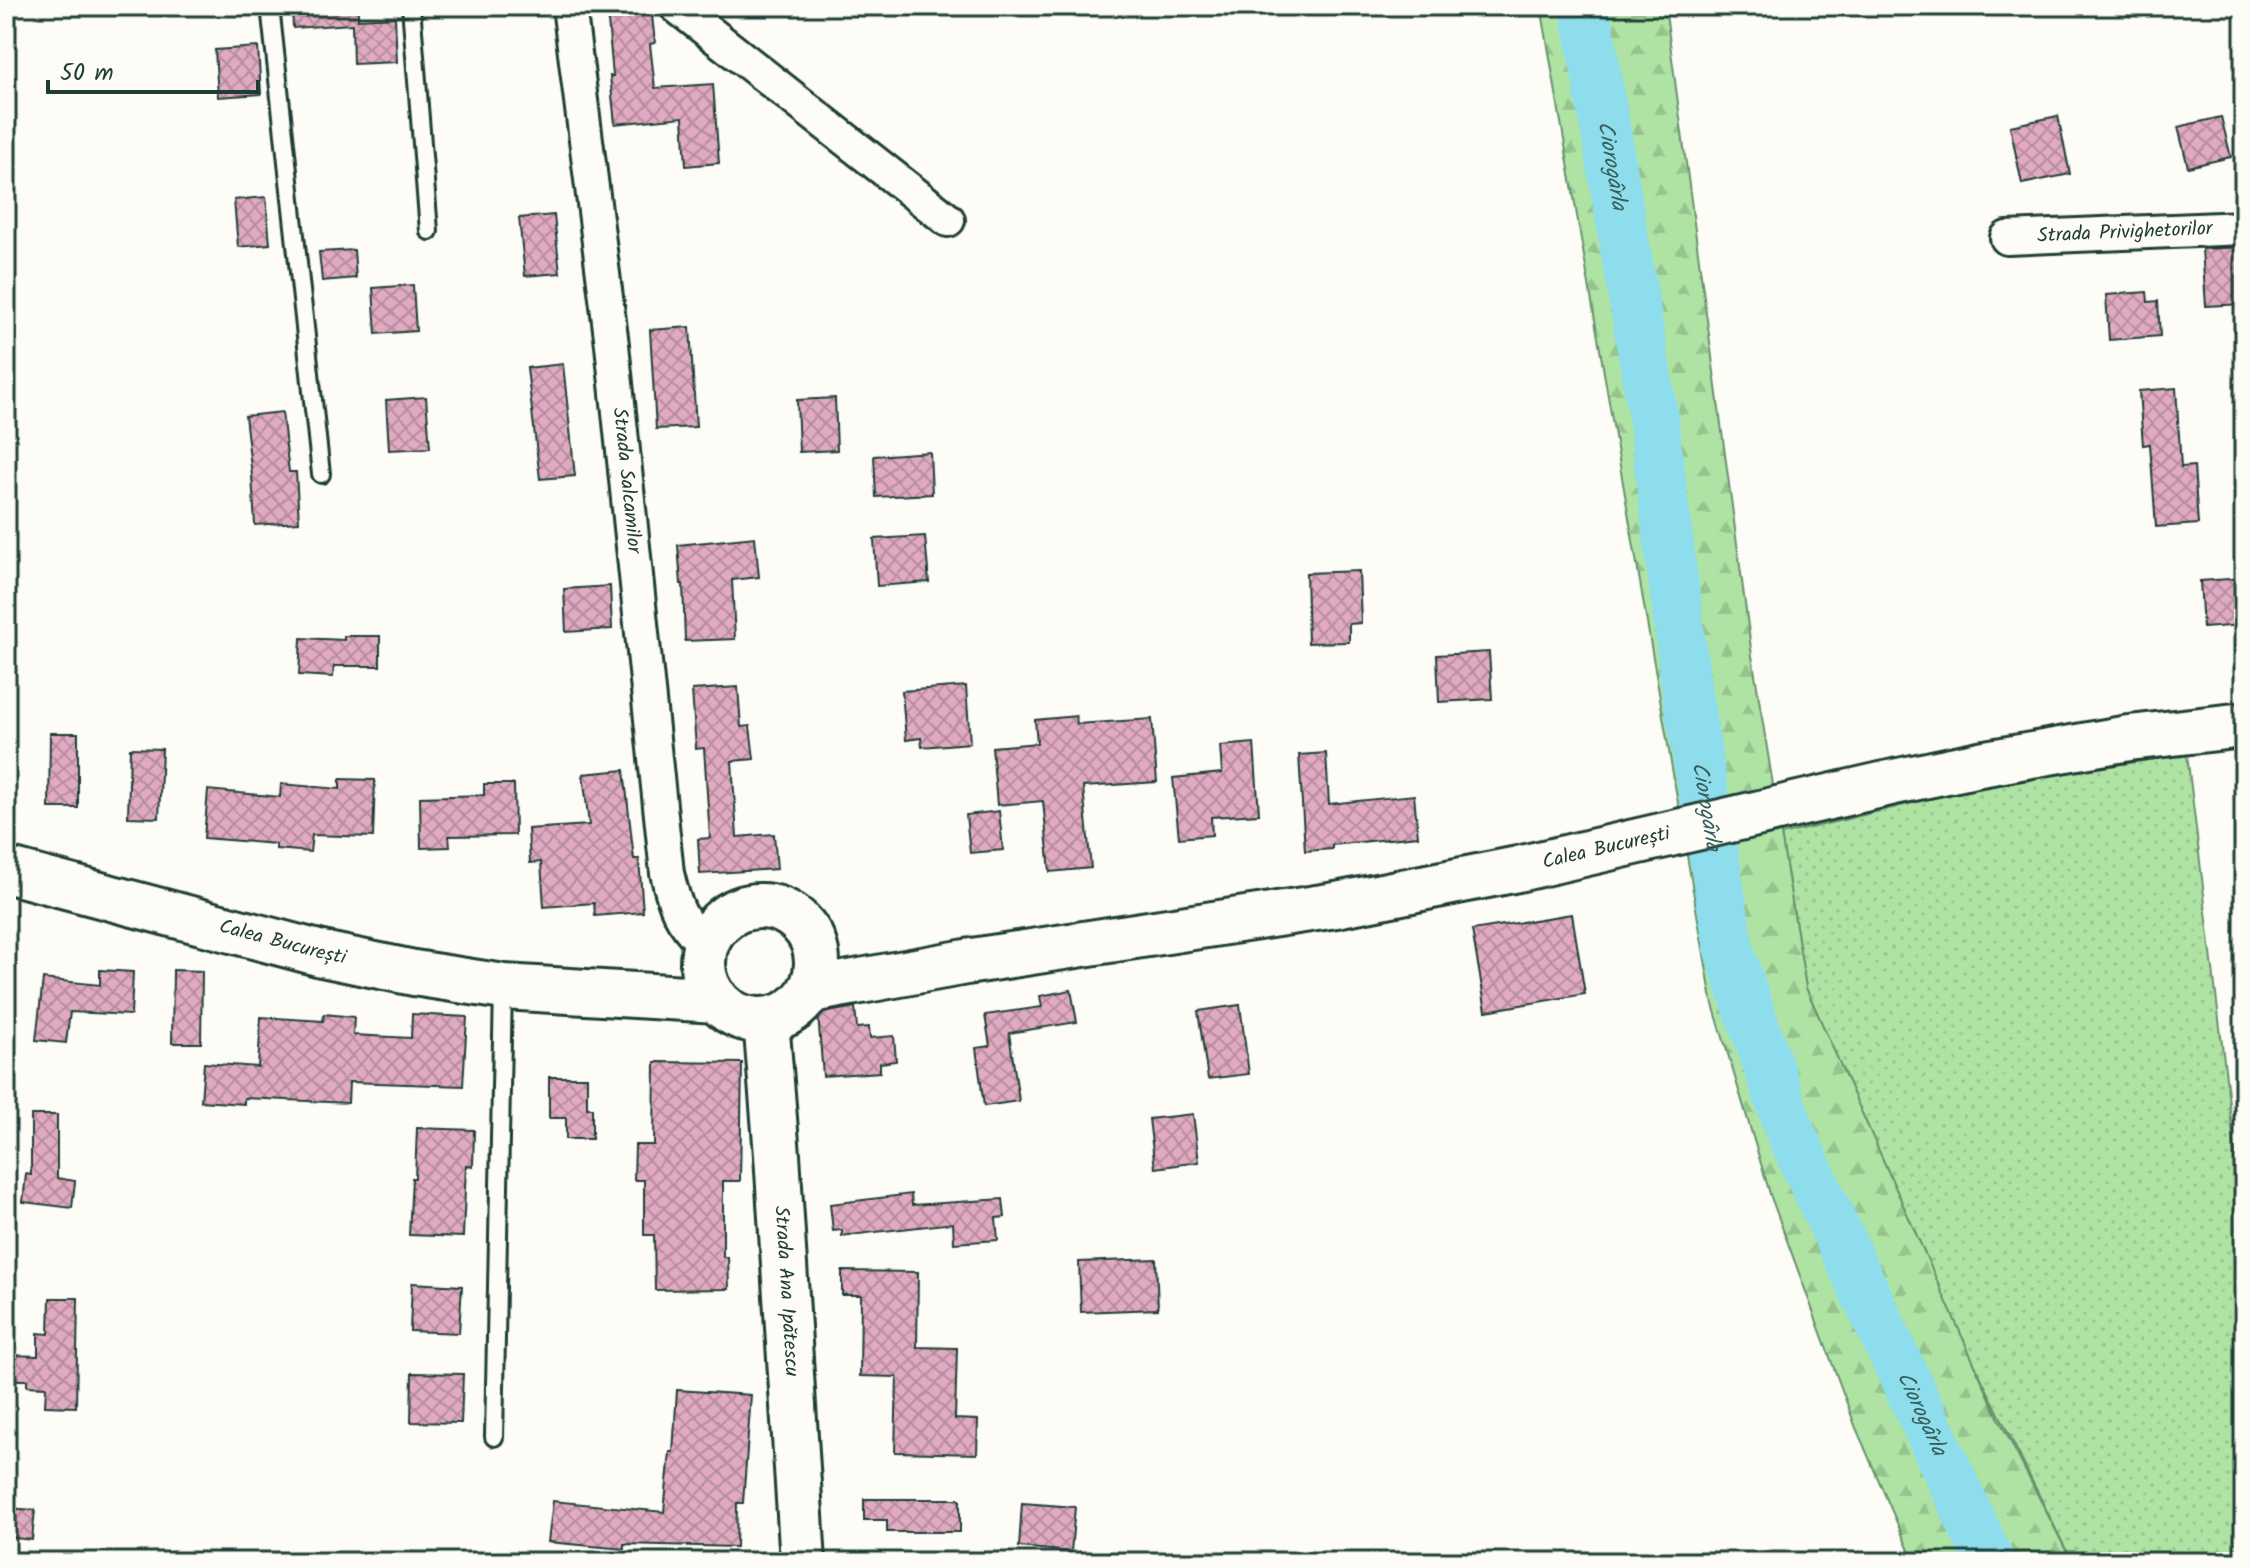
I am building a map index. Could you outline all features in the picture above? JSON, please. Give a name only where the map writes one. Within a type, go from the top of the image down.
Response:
[{"type":"main road","name":"Calea București","points":[[814,970],[904,961],[966,962],[1336,905],[1602,851],[1980,764],[2129,738],[2244,725]]},
{"type":"main road","name":"Calea București","points":[[6,875],[322,954],[414,973],[504,987],[717,1000]]},
{"type":"main road","points":[[760,906],[780,909],[797,918],[809,933],[814,970],[803,1001],[792,1011],[766,1020],[739,1016],[717,1000],[704,975],[704,953],[712,931],[724,918],[741,909],[760,906]]},
{"type":"main road","name":"Calea București","points":[[563,990],[653,975],[704,953]]},
{"type":"main road","name":"Strada Ana Ipătescu","points":[[766,1020],[803,1562]]},
{"type":"street","name":"Strada Salcamilor","points":[[569,6],[612,345],[667,873],[679,915],[704,953]]},
{"type":"street","points":[[676,6],[948,220]]},
{"type":"street","name":"Strada Privighetorilor","points":[[2007,238],[2244,228]]},
{"type":"lane","points":[[270,6],[321,474]]},
{"type":"lane","points":[[411,6],[429,231]]},
{"type":"lane","points":[[494,1437],[504,987]]},
{"type":"green space","points":[[1541,6],[1665,6],[1752,656],[1806,988],[1999,1419],[2072,1562],[1914,1562],[1856,1428],[1771,1197],[1712,1001]]},
{"type":"green space","points":[[2187,754],[2244,1227],[2244,1562],[2072,1562],[1967,1349],[1806,988],[1781,835],[1987,785]]},
{"type":"building","points":[[292,6],[358,6],[358,19],[395,17],[397,62],[353,64],[352,24],[293,28]]},
{"type":"building","points":[[651,6],[655,43],[650,44],[655,88],[713,84],[719,163],[686,166],[683,117],[615,124],[607,10]]},
{"type":"building","points":[[258,47],[261,94],[218,97],[215,50]]},
{"type":"building","points":[[2058,116],[2070,174],[2022,184],[2010,126]]},
{"type":"building","points":[[2221,117],[2231,157],[2188,167],[2178,127]]},
{"type":"building","points":[[266,197],[270,244],[238,247],[234,200]]},
{"type":"building","points":[[554,215],[560,273],[525,276],[519,218]]},
{"type":"building","points":[[2244,247],[2244,304],[2206,306],[2202,249]]},
{"type":"building","points":[[354,250],[356,278],[322,281],[319,252]]},
{"type":"building","points":[[413,285],[416,331],[376,334],[373,288]]},
{"type":"building","points":[[2147,292],[2148,302],[2158,301],[2160,336],[2109,340],[2106,295]]},
{"type":"building","points":[[690,327],[696,427],[656,429],[650,330]]},
{"type":"building","points":[[563,364],[575,476],[540,479],[527,368]]},
{"type":"building","points":[[2176,388],[2181,467],[2194,466],[2198,524],[2156,527],[2150,444],[2143,445],[2139,391]]},
{"type":"building","points":[[426,397],[430,448],[389,450],[386,400]]},
{"type":"building","points":[[835,398],[837,450],[799,452],[797,400]]},
{"type":"building","points":[[282,412],[289,472],[296,472],[299,522],[255,525],[245,416]]},
{"type":"building","points":[[930,452],[932,494],[876,497],[874,456]]},
{"type":"building","points":[[925,536],[929,582],[877,586],[874,539]]},
{"type":"building","points":[[755,537],[759,577],[732,580],[735,639],[685,641],[678,545]]},
{"type":"building","points":[[1359,571],[1361,623],[1349,624],[1349,642],[1308,643],[1306,573]]},
{"type":"building","points":[[2244,578],[2244,625],[2203,628],[2200,581]]},
{"type":"building","points":[[610,586],[612,629],[566,632],[564,589]]},
{"type":"building","points":[[344,636],[380,636],[380,666],[334,666],[333,677],[299,675],[301,638],[344,640]]},
{"type":"building","points":[[1489,652],[1492,699],[1439,702],[1437,655]]},
{"type":"building","points":[[966,686],[970,743],[922,747],[921,738],[906,740],[902,691]]},
{"type":"building","points":[[738,687],[741,727],[750,726],[754,759],[732,761],[737,837],[774,834],[777,869],[700,874],[698,839],[710,838],[704,748],[696,749],[692,690]]},
{"type":"building","points":[[1076,716],[1077,724],[1152,719],[1157,782],[1083,787],[1091,868],[1050,872],[1043,801],[997,805],[992,747],[1037,743],[1035,720]]},
{"type":"building","points":[[50,733],[78,733],[78,808],[49,808]]},
{"type":"building","points":[[1254,743],[1259,814],[1211,817],[1212,835],[1179,838],[1173,778],[1222,773],[1220,746]]},
{"type":"building","points":[[130,748],[162,749],[159,818],[128,817]]},
{"type":"building","points":[[1326,753],[1329,804],[1414,795],[1418,836],[1305,851],[1299,755]]},
{"type":"building","points":[[624,770],[634,859],[639,859],[643,912],[595,916],[594,903],[544,907],[541,862],[530,863],[528,829],[589,825],[583,774]]},
{"type":"building","points":[[340,779],[375,780],[373,837],[312,835],[310,852],[276,849],[276,844],[204,838],[208,790],[280,797],[281,784],[340,789]]},
{"type":"building","points":[[484,784],[514,784],[515,835],[449,836],[450,847],[421,848],[420,797],[484,795]]},
{"type":"building","points":[[999,811],[1003,850],[970,853],[966,815]]},
{"type":"building","points":[[1572,914],[1585,994],[1486,1011],[1472,930]]},
{"type":"building","points":[[100,970],[133,972],[131,1015],[70,1012],[66,1043],[36,1040],[43,979],[100,985]]},
{"type":"building","points":[[173,970],[202,971],[201,1043],[172,1043]]},
{"type":"building","points":[[1071,990],[1077,1022],[1009,1033],[1019,1101],[984,1106],[976,1048],[990,1046],[985,1015],[1042,1007],[1040,996]]},
{"type":"building","points":[[1240,1005],[1249,1074],[1208,1079],[1198,1011]]},
{"type":"building","points":[[855,1007],[857,1028],[869,1027],[870,1038],[894,1036],[896,1061],[880,1063],[880,1072],[823,1076],[818,1014]]},
{"type":"building","points":[[324,1014],[354,1017],[353,1035],[411,1038],[412,1014],[467,1017],[463,1086],[349,1082],[348,1103],[244,1098],[244,1104],[201,1101],[204,1063],[258,1067],[261,1017],[323,1021]]},
{"type":"building","points":[[655,1062],[742,1063],[740,1181],[723,1181],[723,1257],[728,1257],[729,1289],[655,1290],[654,1235],[644,1235],[644,1180],[634,1180],[635,1145],[654,1145]]},
{"type":"building","points":[[549,1077],[587,1077],[587,1108],[592,1108],[592,1139],[566,1139],[566,1118],[549,1118]]},
{"type":"building","points":[[1193,1114],[1199,1162],[1155,1168],[1149,1119]]},
{"type":"building","points":[[31,1115],[57,1115],[57,1178],[75,1181],[72,1208],[23,1202],[26,1174],[31,1175]]},
{"type":"building","points":[[417,1128],[474,1130],[473,1166],[466,1165],[463,1237],[409,1235]]},
{"type":"building","points":[[911,1194],[912,1205],[1003,1199],[1005,1217],[996,1218],[998,1240],[954,1243],[953,1223],[842,1236],[842,1230],[833,1231],[830,1204]]},
{"type":"building","points":[[1156,1259],[1158,1309],[1081,1312],[1079,1262]]},
{"type":"building","points":[[842,1271],[918,1272],[917,1347],[957,1348],[955,1419],[978,1420],[977,1454],[895,1452],[897,1377],[860,1376],[861,1295],[842,1295]]},
{"type":"building","points":[[412,1283],[462,1286],[459,1333],[410,1331]]},
{"type":"building","points":[[50,1298],[78,1298],[76,1407],[45,1406],[46,1387],[27,1386],[27,1380],[12,1380],[13,1355],[38,1356],[38,1333],[49,1334]]},
{"type":"building","points":[[412,1373],[463,1374],[461,1423],[411,1422]]},
{"type":"building","points":[[677,1390],[751,1395],[743,1503],[737,1503],[736,1547],[624,1544],[624,1549],[548,1542],[553,1501],[664,1512],[670,1452],[673,1452]]},
{"type":"building","points":[[864,1499],[960,1499],[960,1532],[887,1532],[887,1520],[864,1520]]},
{"type":"building","points":[[1022,1503],[1075,1507],[1071,1552],[1019,1547]]},
{"type":"building","points":[[6,1508],[35,1510],[32,1540],[6,1537]]},
{"type":"waterway","name":"Ciorogârla","points":[[1585,6],[1653,415],[1687,693],[1730,954],[1790,1131],[1990,1562]]}]
